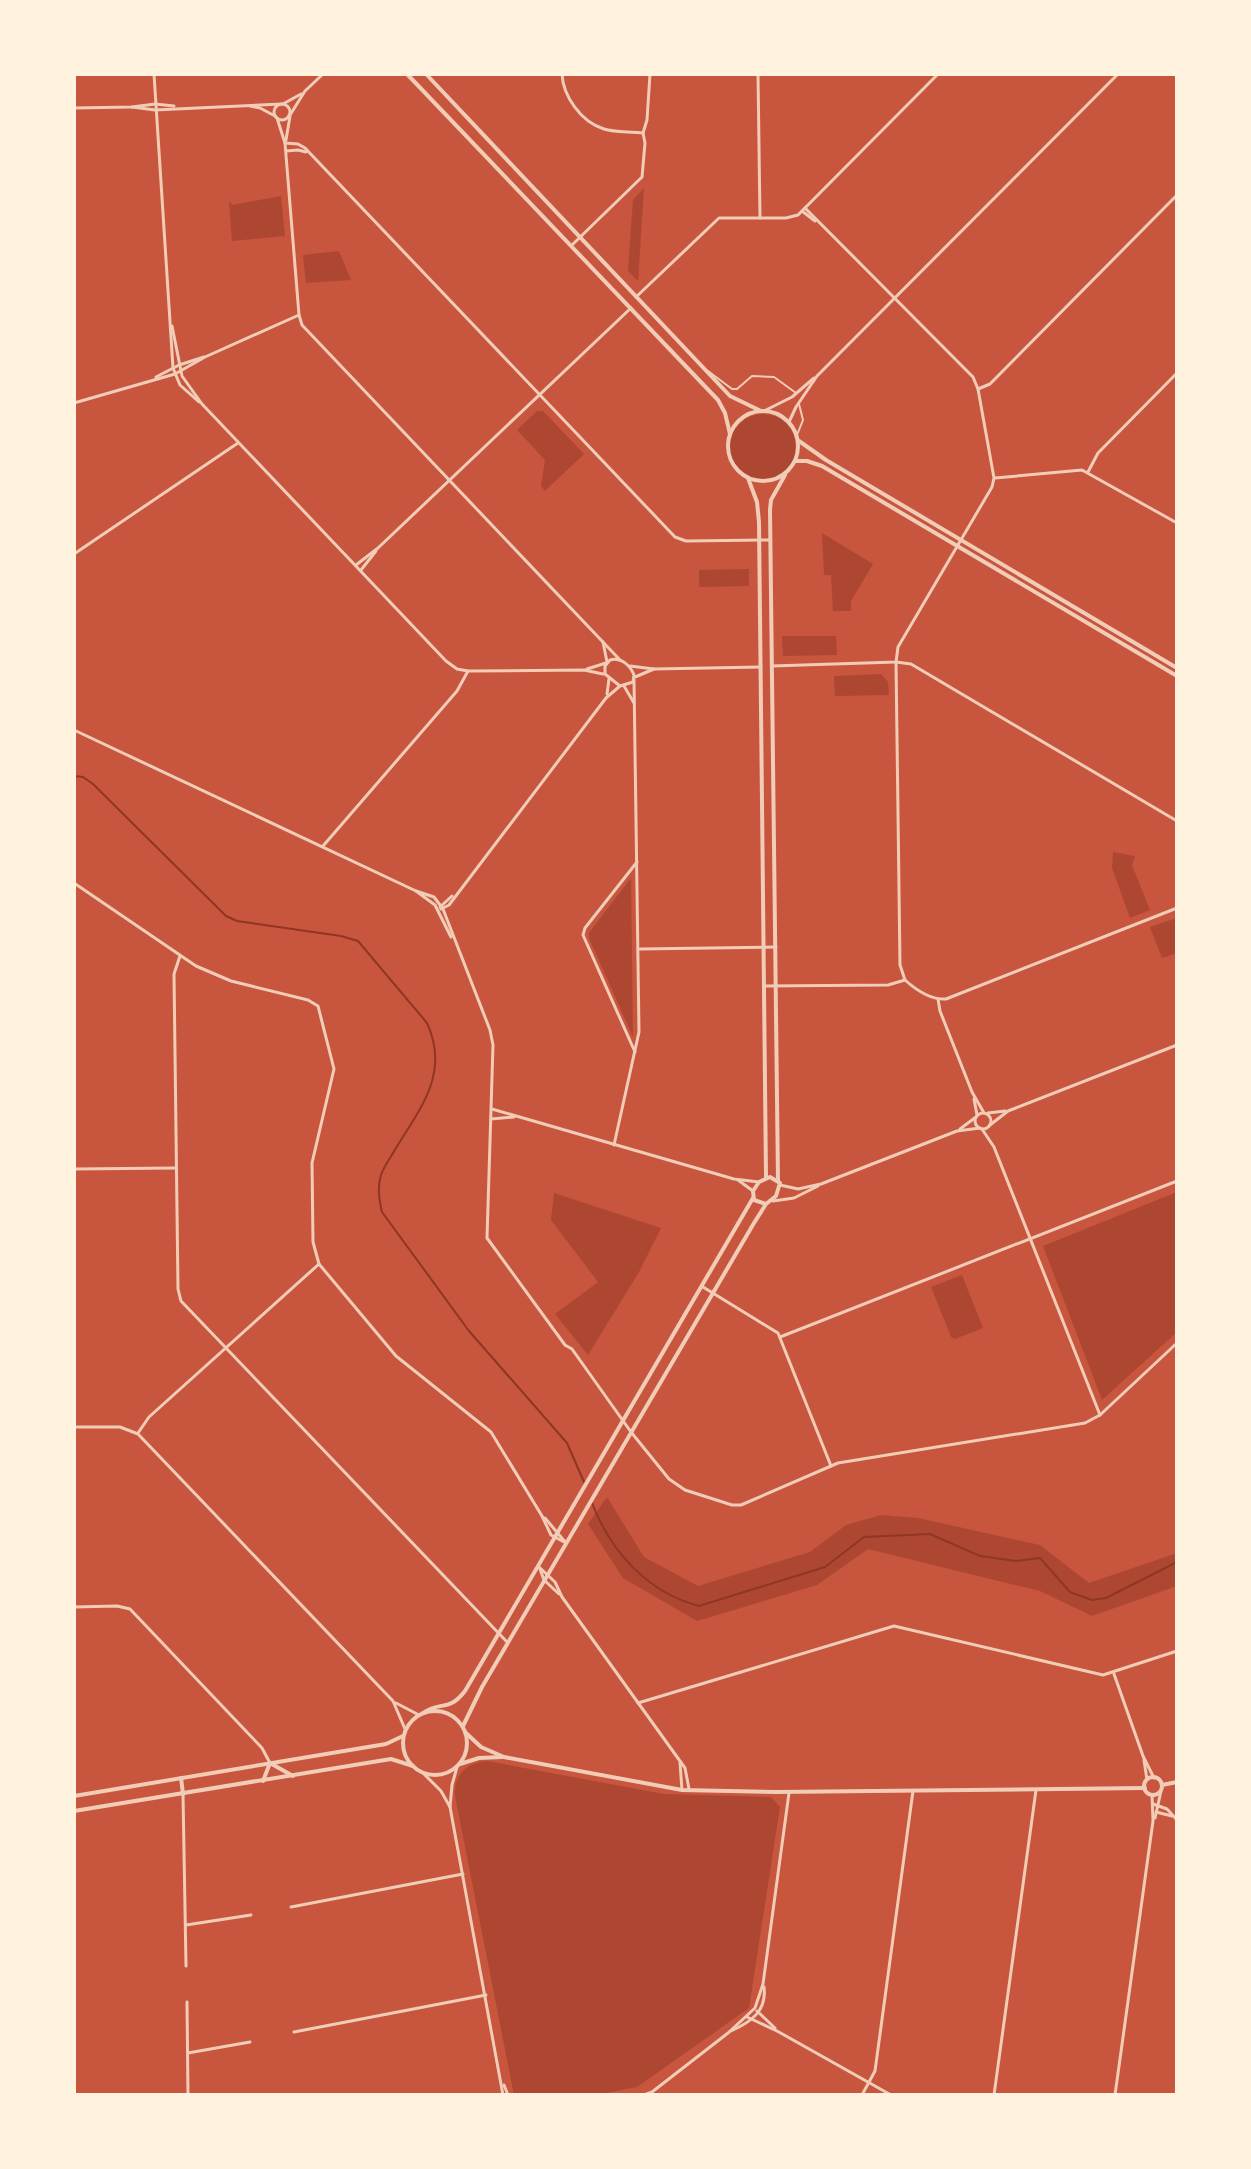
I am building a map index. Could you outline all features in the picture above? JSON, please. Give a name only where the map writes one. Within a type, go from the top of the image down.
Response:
[{"type":"street","points":[[154,74],[173,368],[185,391],[202,404]]},
{"type":"street","points":[[323,74],[305,91],[275,108],[285,143],[299,315],[305,329],[620,660],[630,666],[654,669],[761,667]]},
{"type":"street","points":[[407,74],[718,400],[730,434],[728,451],[740,474],[767,482],[785,475]]},
{"type":"street","points":[[426,74],[730,396],[762,411],[782,416],[798,438],[879,491],[1177,668]]},
{"type":"street","points":[[562,74],[567,97],[593,124],[605,129],[643,133]]},
{"type":"street","points":[[572,245],[642,177],[643,133],[647,120],[650,74]]},
{"type":"street","points":[[758,74],[760,218]]},
{"type":"street","points":[[355,565],[378,548],[631,308],[636,297],[719,218],[790,217],[803,210],[938,74]]},
{"type":"street","points":[[730,434],[742,418],[792,397],[817,376],[1118,74]]},
{"type":"street","points":[[246,105],[284,120],[305,91]]},
{"type":"street","points":[[438,106],[447,96]]},
{"type":"street","points":[[74,108],[282,104],[289,107],[290,115],[285,143]]},
{"type":"street","points":[[285,143],[302,145],[679,540],[770,540]]},
{"type":"street","points":[[286,151],[298,150],[309,154]]},
{"type":"street","points":[[978,389],[990,384],[1177,195]]},
{"type":"street","points":[[803,210],[973,377],[978,389],[994,478],[962,540],[898,647],[900,965],[905,980],[938,999],[946,999],[1177,908]]},
{"type":"street","points":[[74,403],[175,374],[205,357],[299,315]]},
{"type":"street","points":[[172,326],[180,371],[202,404],[452,667],[468,671],[584,670],[605,674],[630,693],[634,703]]},
{"type":"street","points":[[153,379],[179,365],[205,357]]},
{"type":"street","points":[[1088,472],[1098,453],[1177,373]]},
{"type":"street","points":[[789,422],[817,376]]},
{"type":"street","points":[[792,397],[798,404]]},
{"type":"street","points":[[463,1726],[544,1580],[779,1183],[771,500],[796,461],[798,438]]},
{"type":"street","points":[[74,554],[238,443]]},
{"type":"street","points":[[796,461],[822,466],[1177,676]]},
{"type":"street","points":[[994,478],[1088,472],[1177,523]]},
{"type":"street","points":[[748,478],[757,502],[759,541],[766,1177]]},
{"type":"street","points":[[875,497],[879,491]]},
{"type":"street","points":[[360,571],[378,548]]},
{"type":"street","points":[[1059,606],[1063,601]]},
{"type":"street","points":[[603,642],[607,662],[605,674]]},
{"type":"street","points":[[1151,660],[1154,655]]},
{"type":"street","points":[[584,670],[620,660]]},
{"type":"street","points":[[772,666],[911,664],[1177,821]]},
{"type":"street","points":[[614,1145],[639,1032],[634,679],[630,666]]},
{"type":"street","points":[[441,908],[606,698],[654,669]]},
{"type":"street","points":[[323,846],[457,691],[468,671]]},
{"type":"street","points":[[606,698],[609,679]]},
{"type":"street","points":[[74,730],[416,891],[441,908],[490,1030],[493,1045],[487,1238],[631,1432],[678,1486],[732,1505],[752,1503],[831,1466],[1085,1423],[1100,1415],[1177,1343]]},
{"type":"street","points":[[761,731],[773,731]]},
{"type":"street","points":[[635,1055],[583,935],[585,928],[637,862]]},
{"type":"street","points":[[74,883],[180,956],[220,977],[308,1000],[320,1009],[334,1069],[312,1163],[313,1242],[319,1264],[396,1356],[491,1432],[551,1535],[566,1543]]},
{"type":"street","points":[[638,949],[776,947]]},
{"type":"street","points":[[180,956],[174,974],[179,1297],[225,1349],[508,1643]]},
{"type":"street","points":[[765,986],[888,985],[905,980]]},
{"type":"street","points":[[938,999],[972,1092],[990,1118],[994,1147],[1100,1415]]},
{"type":"street","points":[[957,1131],[977,1116],[1008,1111],[1177,1045]]},
{"type":"street","points":[[972,1092],[976,1125],[994,1147]]},
{"type":"street","points":[[491,1109],[734,1179],[759,1182]]},
{"type":"street","points":[[753,1198],[761,1203],[794,1198],[821,1184],[957,1131],[990,1125],[1008,1111]]},
{"type":"street","points":[[491,1119],[518,1117]]},
{"type":"street","points":[[74,1169],[176,1168]]},
{"type":"street","points":[[766,1177],[798,1189],[821,1184]]},
{"type":"street","points":[[413,1766],[405,1752],[405,1729],[429,1709],[450,1705],[458,1700],[703,1287],[753,1198],[753,1191],[766,1177]]},
{"type":"street","points":[[734,1179],[753,1191]]},
{"type":"street","points":[[780,1337],[1177,1181]]},
{"type":"street","points":[[138,1434],[143,1422],[319,1264]]},
{"type":"street","points":[[703,1287],[774,1330],[780,1337],[831,1466]]},
{"type":"street","points":[[74,1427],[120,1427],[138,1434],[393,1701],[405,1729]]},
{"type":"street","points":[[542,1516],[566,1543]]},
{"type":"street","points":[[539,1567],[555,1582],[562,1597],[687,1771],[689,1790]]},
{"type":"street","points":[[539,1567],[544,1580],[562,1597]]},
{"type":"street","points":[[74,1607],[117,1606],[130,1609],[262,1748],[270,1763],[293,1776]]},
{"type":"street","points":[[638,1703],[894,1626],[1103,1675],[1114,1674],[1177,1651]]},
{"type":"street","points":[[1114,1674],[1143,1756],[1161,1788],[1153,1821],[1115,2095]]},
{"type":"street","points":[[393,1701],[421,1714],[445,1714],[463,1726],[466,1733],[467,1750],[452,1785],[450,1807],[505,2095]]},
{"type":"street","points":[[466,1733],[481,1747],[504,1757]]},
{"type":"street","points":[[74,1796],[386,1744],[403,1736]]},
{"type":"street","points":[[1143,1756],[1147,1780],[1145,1788]]},
{"type":"street","points":[[423,1773],[441,1775],[479,1758],[504,1757],[682,1790],[1145,1788],[1152,1795],[1155,1812]]},
{"type":"street","points":[[74,1811],[391,1759],[413,1766],[423,1773],[441,1791],[450,1807]]},
{"type":"street","points":[[263,1781],[270,1763]]},
{"type":"street","points":[[680,1763],[682,1790]]},
{"type":"street","points":[[181,1778],[186,1966]]},
{"type":"street","points":[[1147,1780],[1154,1778]]},
{"type":"street","points":[[1152,1795],[1177,1782]]},
{"type":"street","points":[[994,2095],[1036,1790]]},
{"type":"street","points":[[644,2095],[728,2033],[755,2008],[763,1984],[789,1791]]},
{"type":"street","points":[[862,2095],[875,2071],[913,1791]]},
{"type":"street","points":[[1153,1804],[1159,1804],[1176,1819]]},
{"type":"street","points":[[1155,1812],[1176,1819]]},
{"type":"street","points":[[291,1907],[463,1874]]},
{"type":"street","points":[[186,1925],[251,1915]]},
{"type":"street","points":[[728,2033],[759,2013],[765,1995],[763,1984]]},
{"type":"street","points":[[294,2032],[486,1995]]},
{"type":"street","points":[[187,2002],[188,2095]]},
{"type":"street","points":[[755,2008],[777,2031]]},
{"type":"street","points":[[746,2016],[891,2095]]},
{"type":"street","points":[[188,2053],[250,2042]]},
{"type":"lane","points":[[707,371],[732,389],[737,389],[752,376],[774,377],[796,393]]},
{"type":"lane","points":[[798,404],[802,408],[803,420],[798,438]]},
{"type":"shaded area","points":[[644,188],[638,281],[628,271],[633,200]]},
{"type":"shaded area","points":[[281,196],[285,236],[232,241],[229,201],[232,205]]},
{"type":"shaded area","points":[[339,251],[351,280],[306,283],[303,255]]},
{"type":"shaded area","points":[[537,411],[543,411],[584,454],[545,491],[541,486],[545,460],[517,430]]},
{"type":"shaded area","points":[[763,414],[776,417],[786,424],[793,434],[796,447],[793,460],[786,470],[776,477],[763,480],[750,477],[740,470],[733,460],[730,447],[733,434],[740,424],[750,417]]},
{"type":"shaded area","points":[[822,533],[873,564],[851,601],[851,611],[833,611],[831,575],[824,575]]},
{"type":"shaded area","points":[[749,569],[749,586],[699,587],[699,570]]},
{"type":"shaded area","points":[[782,636],[836,636],[837,655],[783,656]]},
{"type":"shaded area","points":[[881,674],[888,682],[889,695],[835,696],[834,676]]},
{"type":"shaded area","points":[[1113,852],[1135,856],[1132,865],[1150,910],[1130,918],[1112,868]]},
{"type":"shaded area","points":[[631,878],[633,1037],[589,938],[589,933]]},
{"type":"shaded area","points":[[1177,918],[1177,953],[1162,958],[1150,927]]},
{"type":"shaded area","points":[[1177,1192],[1177,1332],[1102,1400],[1043,1246]]},
{"type":"shaded area","points":[[554,1193],[661,1228],[639,1272],[588,1355],[555,1314],[598,1282],[551,1220]]},
{"type":"shaded area","points":[[962,1275],[983,1328],[955,1339],[951,1337],[931,1287]]},
{"type":"shaded area","points":[[607,1497],[644,1557],[698,1586],[810,1552],[846,1525],[881,1515],[918,1518],[1040,1545],[1089,1583],[1177,1553],[1177,1586],[1092,1616],[1040,1591],[868,1549],[817,1585],[697,1621],[623,1578],[588,1524]]},
{"type":"shaded area","points":[[487,1761],[664,1794],[771,1797],[780,1807],[749,2008],[637,2087],[595,2095],[514,2095],[455,1796],[456,1782],[462,1771],[473,1764]]},
{"type":"waterway","points":[[74,776],[83,777],[93,784],[226,916],[237,921],[358,941],[427,1023],[433,1041],[434,1074],[423,1104],[381,1175],[379,1194],[382,1212],[469,1331],[567,1443],[584,1482]]},
{"type":"waterway","points":[[592,1503],[609,1538],[633,1568],[663,1591],[699,1606],[825,1567],[864,1537],[930,1534],[980,1556],[1016,1561],[1040,1558],[1070,1592],[1092,1600],[1106,1598],[1177,1562]]}]
